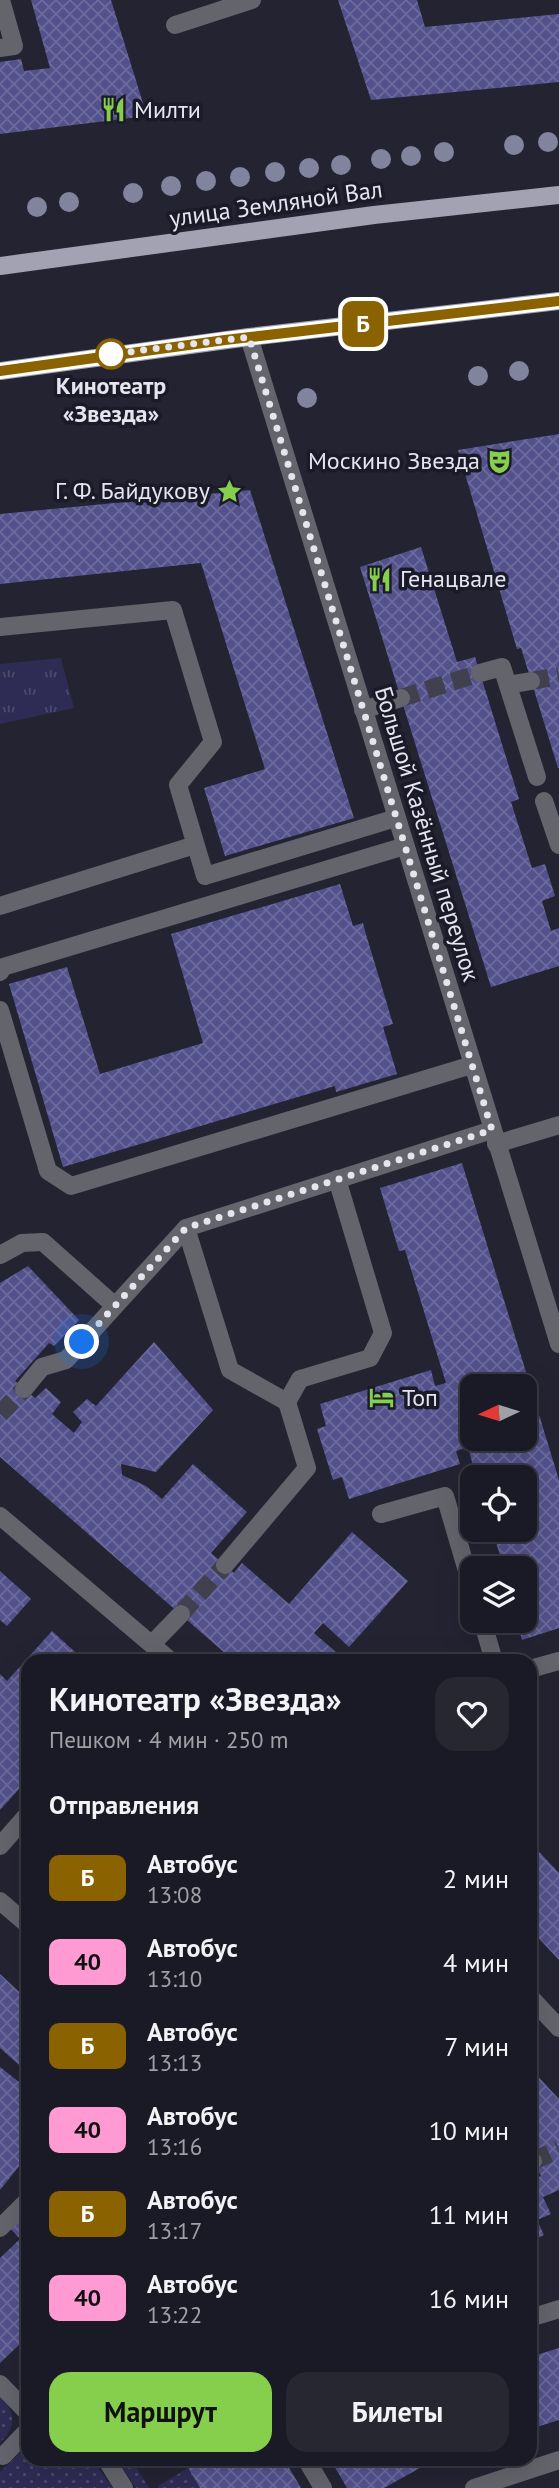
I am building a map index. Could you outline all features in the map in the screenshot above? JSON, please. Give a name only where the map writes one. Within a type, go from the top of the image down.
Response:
[{"type":"main road","name":"улица Земляной Вал","points":[[0,267],[374,215],[559,195]]},
{"type":"main road","points":[[0,371],[249,337],[559,301]]},
{"type":"street","points":[[0,48],[14,46],[1,0]]},
{"type":"street","points":[[175,25],[252,0]]},
{"type":"street","name":"Большой Казённый переулок","points":[[249,337],[559,1344]]},
{"type":"street","points":[[0,628],[173,610],[213,742],[178,785],[205,876],[396,818]]},
{"type":"street","points":[[480,673],[502,667],[537,777]]},
{"type":"street","points":[[508,685],[531,681]]},
{"type":"street","points":[[363,710],[401,698]]},
{"type":"street","points":[[544,801],[559,845]]},
{"type":"street","points":[[0,906],[195,845]]},
{"type":"street","points":[[0,972],[3,967],[405,846]]},
{"type":"street","points":[[0,1010],[48,1171],[71,1186],[472,1065]]},
{"type":"street","points":[[24,1389],[42,1367],[66,1360],[186,1228],[337,1180],[494,1137],[559,1125]]},
{"type":"street","points":[[287,1402],[300,1379],[370,1358],[383,1333],[337,1180]]},
{"type":"street","points":[[186,1228],[230,1370],[287,1402],[307,1468],[225,1565]]},
{"type":"street","points":[[0,1255],[22,1242],[43,1242],[115,1306]]},
{"type":"street","points":[[381,1514],[444,1496],[462,1556]]},
{"type":"street","points":[[0,1516],[163,1654]]},
{"type":"street","points":[[152,1644],[181,1614]]},
{"type":"street","points":[[486,1633],[493,1654]]},
{"type":"street","points":[[537,1667],[559,1661]]},
{"type":"street","points":[[0,1846],[21,1822]]},
{"type":"street","points":[[0,1901],[21,1920]]},
{"type":"street","points":[[537,2002],[555,2016]]},
{"type":"street","points":[[0,2228],[21,2207]]},
{"type":"street","points":[[537,2316],[559,2309]]},
{"type":"street","points":[[0,2385],[21,2406]]},
{"type":"street","points":[[3,2456],[21,2437]]},
{"type":"street","points":[[474,2488],[559,2460]]},
{"type":"street","points":[[110,2466],[124,2488]]},
{"type":"street","points":[[310,2466],[323,2488]]},
{"type":"green space","points":[[61,658],[74,708],[0,724],[0,664]]},
{"type":"green space","points":[[0,2397],[12,2414],[12,2426],[0,2443]]},
{"type":"green space","points":[[21,2452],[21,2466],[97,2466],[113,2488],[0,2488],[0,2472]]},
{"type":"green space","points":[[122,2466],[135,2466],[149,2488],[136,2488]]},
{"type":"green space","points":[[188,2468],[200,2488],[159,2488],[158,2486]]},
{"type":"building","points":[[31,0],[111,0],[147,116],[0,134],[0,62],[21,59],[24,71],[50,68]]},
{"type":"building","points":[[338,0],[417,0],[425,27],[559,14],[559,82],[371,100]]},
{"type":"building","points":[[559,434],[558,768],[521,648],[517,649],[458,450]]},
{"type":"building","points":[[250,490],[354,818],[225,856],[204,788],[265,769],[201,563],[0,584],[0,514]]},
{"type":"building","points":[[421,547],[457,662],[475,657],[519,799],[511,802],[532,868],[545,864],[555,896],[542,901],[551,931],[559,928],[559,966],[491,987],[360,567]]},
{"type":"building","points":[[340,884],[353,926],[363,923],[393,1024],[383,1027],[397,1074],[336,1092],[335,1086],[63,1167],[9,984],[67,967],[100,1074],[203,1043],[171,934]]},
{"type":"building","points":[[462,1163],[527,1374],[460,1374],[460,1450],[456,1451],[460,1464],[349,1499],[342,1477],[333,1480],[317,1429],[326,1426],[320,1404],[431,1370],[435,1386],[446,1383],[405,1250],[399,1251],[380,1188]]},
{"type":"building","points":[[28,1266],[79,1320],[54,1346],[49,1343],[15,1381],[35,1398],[46,1388],[61,1402],[52,1414],[74,1433],[82,1422],[73,1412],[87,1399],[96,1406],[154,1342],[213,1410],[156,1472],[121,1464],[122,1475],[146,1486],[162,1499],[193,1464],[247,1512],[211,1553],[234,1573],[242,1563],[289,1604],[352,1532],[408,1581],[349,1647],[323,1623],[314,1633],[338,1654],[226,1654],[0,1457],[0,1283]]},
{"type":"building","points":[[537,1408],[559,1480],[559,1628],[522,1640],[520,1633],[537,1633],[537,1556],[500,1556],[496,1542],[537,1542],[537,1465],[473,1465],[469,1451],[537,1451]]},
{"type":"building","points":[[0,1571],[31,1599],[7,1626],[0,1620]]},
{"type":"building","points":[[52,1631],[77,1654],[31,1654]]},
{"type":"building","points":[[21,1665],[21,1787],[0,1810],[0,1674],[7,1681]]},
{"type":"building","points":[[537,1849],[559,1873],[559,1960],[537,1936]]},
{"type":"building","points":[[0,1974],[21,1994],[21,2067],[0,2048]]},
{"type":"building","points":[[0,2067],[21,2084],[21,2164],[0,2190]]},
{"type":"building","points":[[537,2075],[559,2099],[559,2190],[543,2197],[551,2214],[537,2220],[537,2178],[541,2176],[537,2168]]},
{"type":"building","points":[[21,2215],[21,2343],[0,2363],[0,2258],[20,2239],[9,2227]]},
{"type":"building","points":[[537,2220],[544,2235],[537,2238]]},
{"type":"building","points":[[559,2348],[559,2420],[537,2427],[537,2355]]},
{"type":"building","points":[[187,2466],[288,2466],[301,2488],[200,2488]]},
{"type":"building","points":[[334,2466],[423,2466],[384,2488],[347,2488]]},
{"type":"tunnel","points":[[401,698],[480,673]]},
{"type":"tunnel","points":[[531,681],[559,676]]},
{"type":"tunnel","points":[[0,1414],[24,1389]]},
{"type":"tunnel","points":[[181,1614],[225,1565]]},
{"type":"tunnel","points":[[537,2159],[559,2149]]},
{"type":"bus line","name":"Б","points":[[0,371],[104,355],[559,301]]},
{"type":"place","name":"Милти","points":[[114,110]]},
{"type":"place","name":"Кинотеатр «Звезда»","points":[[111,354]]},
{"type":"place","name":"Москино Звезда","points":[[500,461]]},
{"type":"place","name":"Г. Ф. Байдукову","points":[[230,491]]},
{"type":"place","name":"Генацвале","points":[[380,579]]},
{"type":"place","name":"Топ","points":[[382,1398]]},
{"type":"route","points":[[82,1342],[186,1228],[492,1130],[249,337],[104,355],[111,354]]}]
